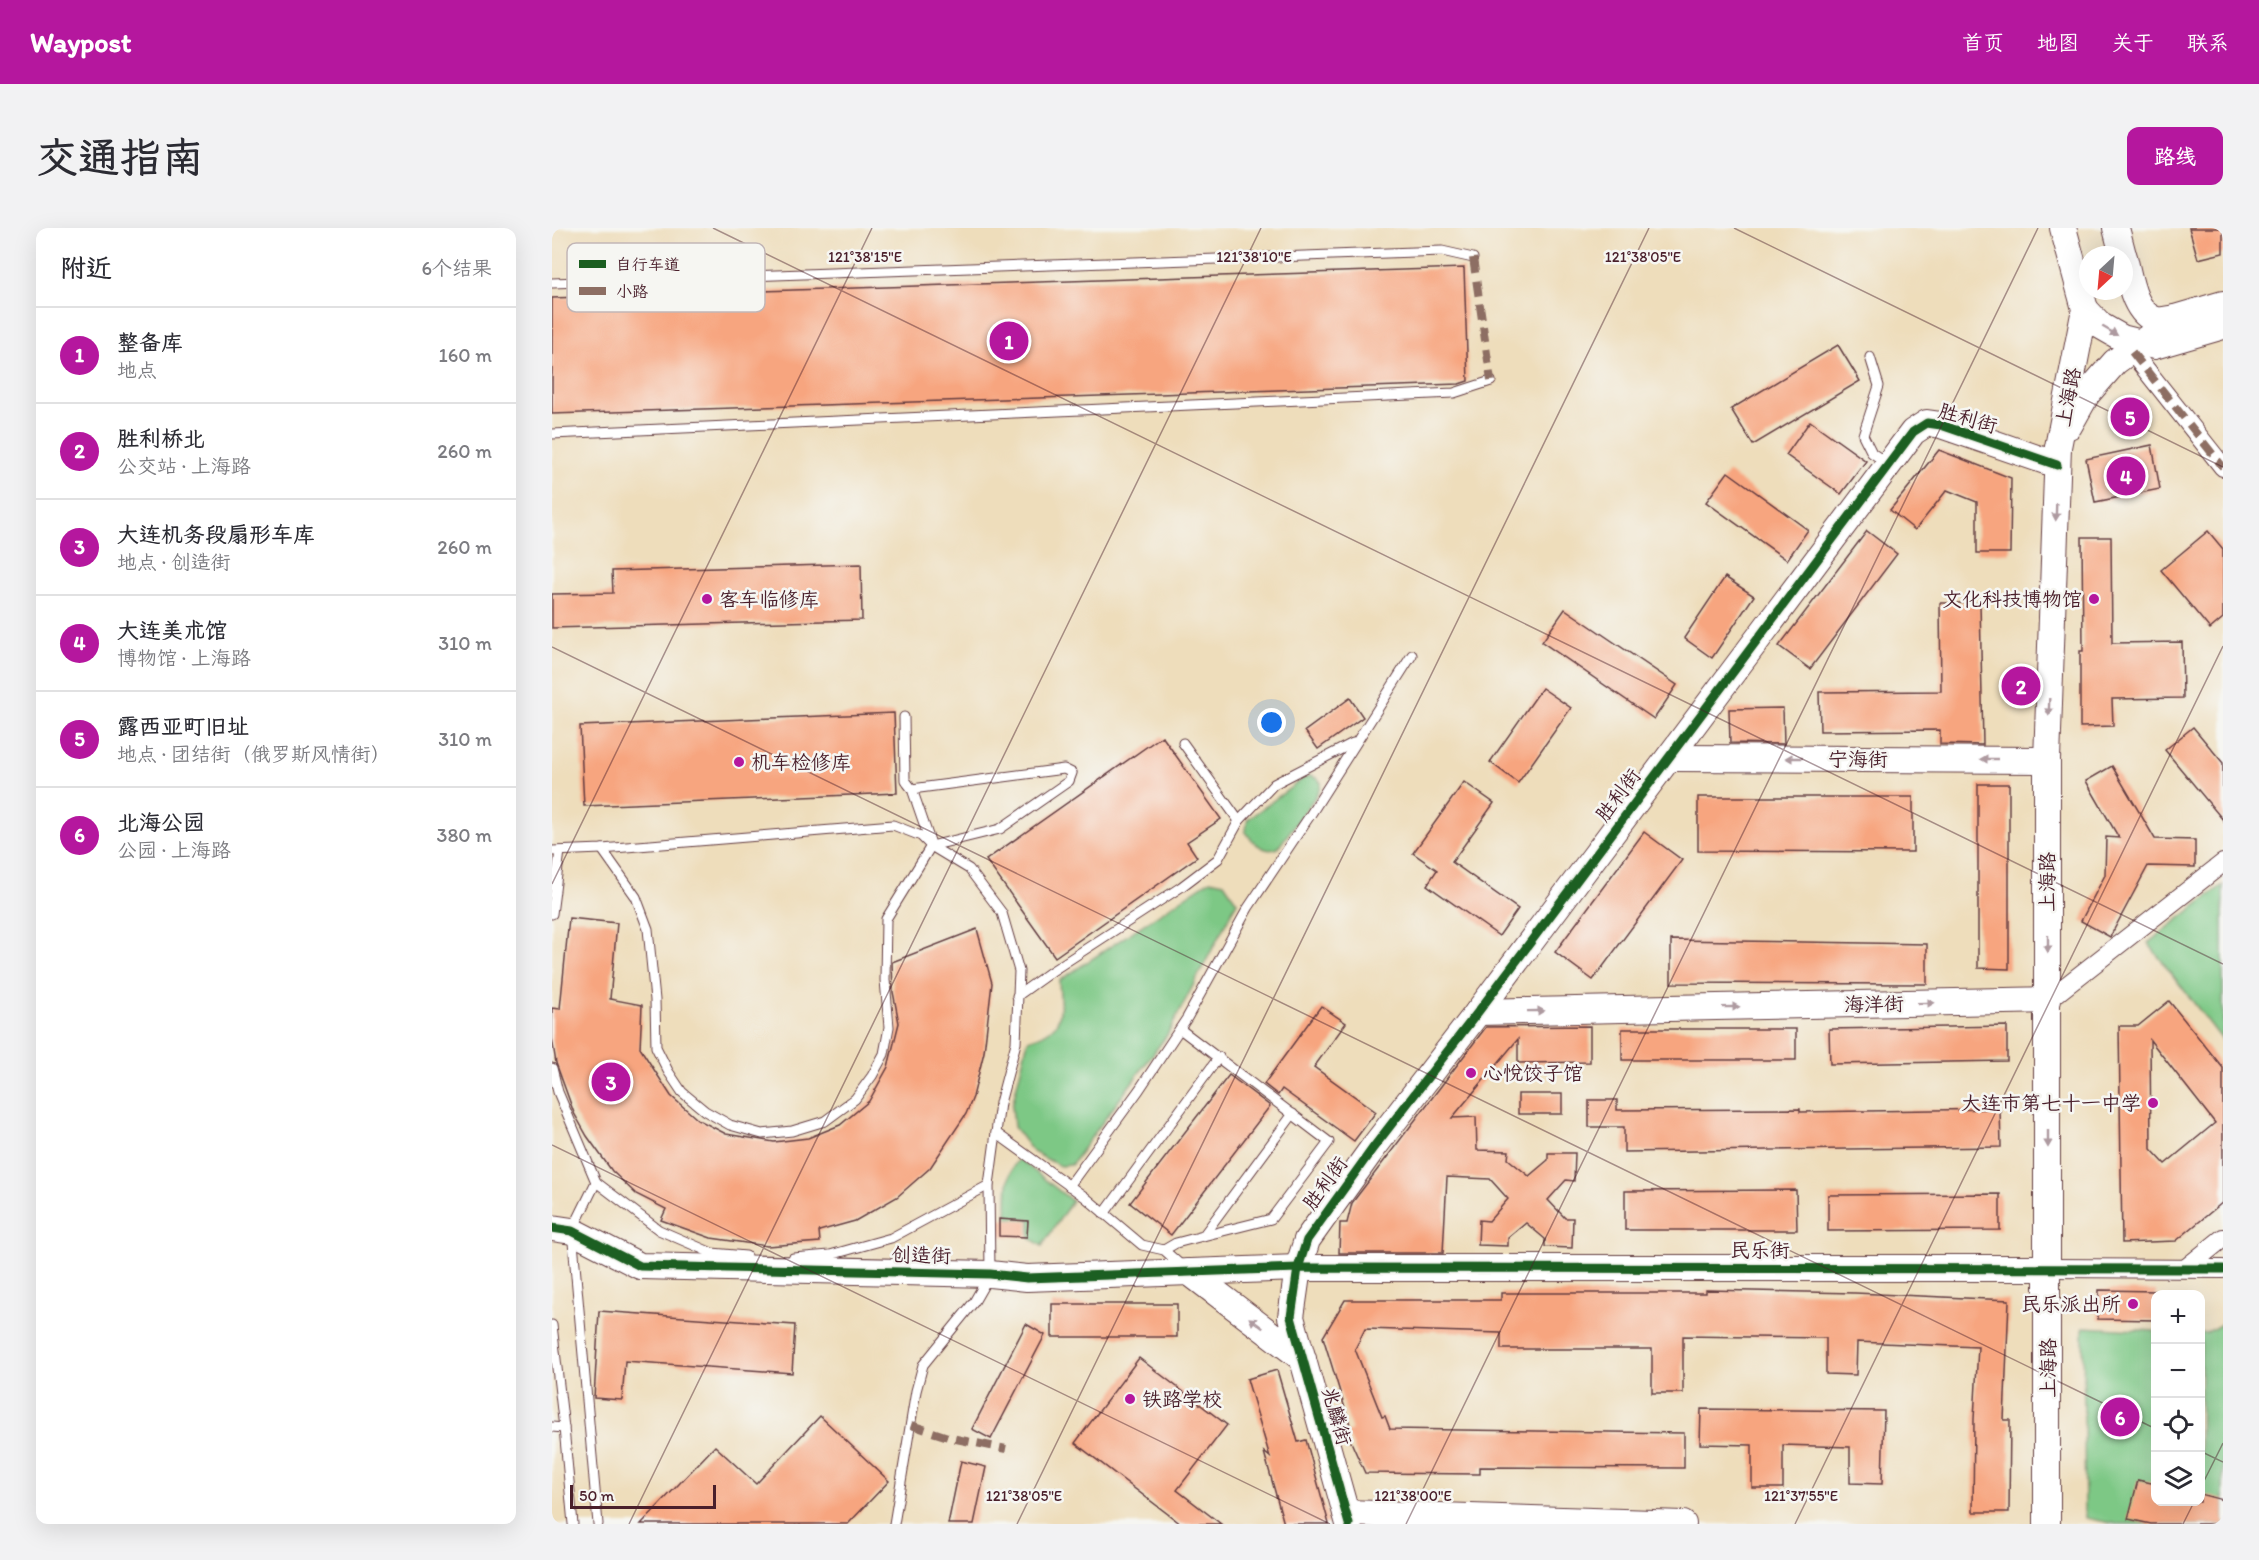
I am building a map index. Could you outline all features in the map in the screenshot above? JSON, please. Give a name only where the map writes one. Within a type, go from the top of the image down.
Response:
[{"type":"street","points":[[2063,228],[2085,309],[2101,326],[2136,348],[2223,467]]},
{"type":"street","points":[[2116,228],[2121,246]]},
{"type":"street","points":[[2133,290],[2135,298],[2147,315],[2157,320],[2175,318],[2223,304]]},
{"type":"street","name":"上海路","points":[[2047,1524],[2047,760],[2058,456],[2085,309]]},
{"type":"street","points":[[2058,456],[2087,394],[2115,362],[2175,318]]},
{"type":"street","points":[[2136,348],[2154,346],[2223,326]]},
{"type":"street","name":"胜利街","points":[[1291,1317],[1298,1268],[1307,1240],[1314,1230],[1373,1148],[1478,1012],[1913,432],[1927,423],[1941,425],[2058,456]]},
{"type":"street","name":"宁海街","points":[[1669,758],[2047,760]]},
{"type":"street","points":[[2048,1000],[2223,862]]},
{"type":"street","name":"海洋街","points":[[1478,1012],[2048,1000]]},
{"type":"street","name":"创造街","points":[[562,1230],[640,1266],[990,1274],[1027,1278],[1298,1268]]},
{"type":"street","points":[[2186,1268],[2223,1238]]},
{"type":"street","name":"民乐街","points":[[1298,1268],[2223,1269]]},
{"type":"street","points":[[1189,1272],[1303,1359]]},
{"type":"street","name":"兆麟街","points":[[1291,1317],[1347,1518]]},
{"type":"street","points":[[1347,1518],[1683,1524]]},
{"type":"lane","points":[[765,275],[1442,251],[1473,258]]},
{"type":"lane","points":[[552,283],[567,282]]},
{"type":"lane","points":[[1870,357],[1879,386],[1863,435],[1872,453],[1888,464]]},
{"type":"lane","points":[[552,434],[1454,393],[1491,381]]},
{"type":"lane","points":[[1068,1186],[1139,1090],[1180,1029],[1248,908],[1412,655]]},
{"type":"lane","points":[[904,717],[905,780],[912,789],[931,846]]},
{"type":"lane","points":[[1017,996],[1181,887],[1218,859],[1239,821],[1274,784],[1356,742]]},
{"type":"lane","points":[[1183,743],[1239,821]]},
{"type":"lane","points":[[602,849],[636,897],[648,929],[655,1000],[656,1047],[682,1092],[705,1111],[730,1125],[762,1134],[792,1131],[825,1121],[855,1099],[872,1076],[884,1054],[889,1027],[885,980],[886,919],[931,846],[1000,829],[1069,781],[1071,773],[1064,769],[1054,770],[912,789]]},
{"type":"lane","points":[[552,914],[556,851],[893,825],[921,836],[931,846],[969,869],[1002,913],[1018,971],[1016,1043],[1000,1103],[989,1185],[990,1274],[974,1302],[923,1365],[916,1391],[894,1524]]},
{"type":"lane","points":[[1164,1250],[1176,1243],[1271,1219],[1329,1142],[1180,1029]]},
{"type":"lane","points":[[1104,1214],[1219,1057]]},
{"type":"lane","points":[[552,1068],[558,1092],[596,1182],[659,1230],[712,1254],[754,1257]]},
{"type":"lane","points":[[1203,1236],[1293,1114]]},
{"type":"lane","points":[[996,1133],[1142,1245],[1164,1250],[1189,1272]]},
{"type":"lane","points":[[596,1182],[562,1230],[598,1524]]},
{"type":"lane","points":[[786,1258],[830,1255],[891,1238],[989,1185]]},
{"type":"lane","points":[[552,1324],[573,1524]]},
{"type":"lane","points":[[552,1427],[564,1428]]},
{"type":"green space","points":[[1311,776],[1321,783],[1320,789],[1278,848],[1268,849],[1255,843],[1245,831],[1248,819],[1304,778]]},
{"type":"green space","points":[[1210,880],[1224,883],[1237,902],[1167,1035],[1071,1165],[1060,1166],[1033,1152],[1014,1127],[1012,1106],[1028,1040],[1049,1031],[1058,1019],[1059,981]]},
{"type":"green space","points":[[2223,885],[2223,1041],[2148,943]]},
{"type":"green space","points":[[1019,1159],[1072,1201],[1042,1246],[1030,1238],[1030,1219],[1007,1218],[1009,1179]]},
{"type":"green space","points":[[2223,1323],[2223,1524],[2116,1524],[2085,1518],[2083,1327],[2151,1331],[2151,1506],[2205,1506],[2206,1333]]},
{"type":"building","points":[[2189,228],[2223,228],[2223,253],[2198,259]]},
{"type":"building","points":[[1464,268],[1468,381],[1459,384],[552,414],[552,298],[567,298],[567,312],[765,312],[765,291]]},
{"type":"building","points":[[1838,345],[1860,381],[1753,445],[1731,409]]},
{"type":"building","points":[[1810,421],[1866,461],[1841,494],[1786,455]]},
{"type":"building","points":[[2152,445],[2160,489],[2095,502],[2086,459]]},
{"type":"building","points":[[1939,450],[2011,478],[2010,553],[1977,553],[1977,502],[1947,490],[1915,530],[1890,510]]},
{"type":"building","points":[[1728,472],[1808,530],[1787,560],[1706,502]]},
{"type":"building","points":[[1867,531],[1897,554],[1810,669],[1779,646]]},
{"type":"building","points":[[2208,531],[2223,549],[2223,618],[2210,629],[2161,570]]},
{"type":"building","points":[[2082,537],[2111,537],[2112,643],[2182,642],[2183,698],[2112,699],[2113,726],[2080,727],[2080,651],[2083,651]]},
{"type":"building","name":"客车临修库","points":[[861,564],[862,620],[552,628],[552,594],[613,593],[612,571]]},
{"type":"building","points":[[1725,577],[1754,596],[1712,658],[1684,638]]},
{"type":"building","points":[[1940,603],[1980,603],[1983,745],[1940,744],[1940,730],[1820,731],[1819,692],[1941,691]]},
{"type":"building","points":[[1565,609],[1677,685],[1654,719],[1542,642]]},
{"type":"building","points":[[1542,688],[1571,708],[1518,783],[1490,762]]},
{"type":"building","points":[[1350,698],[1363,717],[1318,749],[1305,731]]},
{"type":"building","points":[[1783,708],[1784,744],[1730,743],[1729,709]]},
{"type":"building","name":"机车检修库","points":[[894,713],[897,793],[584,806],[580,726]]},
{"type":"building","points":[[2193,727],[2223,763],[2223,820],[2165,750]]},
{"type":"building","points":[[1162,736],[1221,819],[1187,842],[1197,857],[1055,957],[986,860]]},
{"type":"building","points":[[2112,766],[2155,839],[2195,840],[2195,867],[2148,866],[2110,937],[2081,921],[2105,875],[2106,837],[2119,838],[2086,781]]},
{"type":"building","points":[[1464,782],[1494,803],[1452,862],[1518,909],[1499,936],[1427,885],[1437,870],[1413,853]]},
{"type":"building","points":[[1978,784],[2009,784],[2009,969],[1978,968]]},
{"type":"building","points":[[1698,797],[1913,797],[1913,852],[1698,851]]},
{"type":"building","points":[[1644,832],[1682,860],[1593,980],[1555,952]]},
{"type":"building","points":[[569,918],[617,923],[610,999],[642,1005],[640,1048],[671,1096],[697,1119],[726,1134],[774,1142],[808,1138],[840,1125],[869,1101],[888,1067],[899,1023],[893,992],[892,962],[977,929],[992,983],[984,1052],[973,1097],[966,1114],[930,1168],[897,1197],[855,1221],[819,1231],[820,1242],[767,1246],[711,1238],[661,1220],[666,1209],[636,1194],[612,1171],[587,1136],[574,1113],[556,1063],[552,1038],[552,1008],[560,1009]]},
{"type":"building","points":[[1671,940],[1927,944],[1927,984],[1671,983]]},
{"type":"building","points":[[2169,1001],[2223,1068],[2223,1202],[2176,1241],[2122,1243],[2119,1026],[2138,1026]],"holes":[[[2150,1040],[2215,1123],[2165,1164],[2151,1149]]]},
{"type":"building","points":[[1321,1006],[1346,1023],[1314,1067],[1376,1112],[1354,1141],[1282,1089],[1278,1095],[1264,1084]]},
{"type":"building","points":[[1590,1026],[1590,1062],[1518,1063],[1518,1039],[1452,1118],[1476,1117],[1477,1150],[1509,1151],[1508,1159],[1529,1176],[1548,1160],[1548,1153],[1575,1153],[1574,1181],[1566,1180],[1548,1200],[1565,1218],[1573,1218],[1572,1248],[1545,1247],[1545,1239],[1526,1223],[1508,1238],[1508,1246],[1478,1245],[1479,1220],[1489,1221],[1508,1199],[1490,1179],[1447,1177],[1443,1253],[1339,1253],[1340,1223],[1347,1223],[1352,1203],[1486,1027]]},
{"type":"building","points":[[2007,1026],[2007,1061],[1830,1064],[1829,1029]]},
{"type":"building","points":[[1622,1029],[1796,1029],[1796,1060],[1622,1060]]},
{"type":"building","points":[[1229,1075],[1270,1106],[1171,1235],[1130,1203]]},
{"type":"building","points":[[1518,1094],[1562,1094],[1562,1114],[1518,1114]]},
{"type":"building","points":[[1589,1100],[1617,1100],[1617,1110],[1800,1109],[1800,1112],[2000,1109],[2001,1147],[1624,1152],[1624,1127],[1589,1127]]},
{"type":"building","points":[[1796,1190],[1797,1230],[1625,1230],[1625,1191]]},
{"type":"building","points":[[2000,1194],[2000,1230],[1828,1231],[1828,1195]]},
{"type":"building","points":[[999,1219],[1028,1221],[1027,1237],[999,1236]]},
{"type":"building","points":[[1706,1290],[1855,1293],[2009,1300],[2004,1420],[2010,1420],[2009,1512],[1973,1512],[1974,1419],[1978,1347],[1857,1342],[1856,1375],[1826,1374],[1826,1338],[1683,1336],[1683,1393],[1652,1393],[1652,1349],[1501,1349],[1501,1333],[1365,1329],[1355,1349],[1382,1417],[1385,1416],[1390,1429],[1684,1433],[1684,1468],[1480,1467],[1480,1474],[1365,1473],[1347,1433],[1352,1431],[1323,1337],[1345,1300],[1501,1300],[1501,1293],[1706,1293]]},
{"type":"building","points":[[2099,1290],[2151,1291],[2151,1320],[2098,1319]]},
{"type":"building","points":[[1052,1304],[1177,1304],[1177,1337],[1052,1337]]},
{"type":"building","points":[[599,1311],[795,1325],[792,1373],[625,1361],[622,1400],[594,1398]]},
{"type":"building","points":[[1026,1324],[1045,1335],[991,1439],[972,1429]]},
{"type":"building","points":[[1139,1358],[1227,1425],[1177,1490],[1221,1524],[1181,1524],[1075,1443]]},
{"type":"building","points":[[1277,1370],[1298,1442],[1306,1440],[1329,1524],[1284,1524],[1264,1452],[1270,1457],[1247,1379]]},
{"type":"building","points":[[1701,1409],[1884,1411],[1882,1484],[1850,1483],[1850,1447],[1783,1445],[1783,1488],[1752,1488],[1752,1445],[1700,1444]]},
{"type":"building","points":[[820,1416],[889,1481],[848,1524],[641,1524],[715,1446],[756,1484]]},
{"type":"building","points":[[961,1461],[986,1467],[974,1524],[948,1524]]},
{"type":"building","points":[[2138,1480],[2151,1483],[2151,1506],[2205,1506],[2205,1495],[2223,1500],[2223,1524],[2151,1524],[2128,1519]]},
{"type":"marked path","points":[[1473,258],[1491,381]]},
{"type":"marked path","points":[[2132,352],[2223,467]]},
{"type":"marked path","points":[[911,1425],[951,1438],[1006,1449]]},
{"type":"cycle path","points":[[1349,1524],[1291,1317],[1298,1268],[1307,1240],[1373,1148],[1478,1012],[1913,432],[1927,423],[1941,425],[2057,465]]},
{"type":"cycle path","points":[[552,1228],[572,1231],[640,1266],[990,1274],[1027,1278],[1298,1268],[2223,1269]]},
{"type":"place","name":"整备库","points":[[1009,341]]},
{"type":"place","name":"露西亚町旧址","points":[[2130,417]]},
{"type":"place","name":"大连美术馆","points":[[2126,476]]},
{"type":"place","name":"客车临修库","points":[[707,599]]},
{"type":"place","name":"文化科技博物馆","points":[[2094,599]]},
{"type":"place","name":"胜利桥北","points":[[2021,686]]},
{"type":"place","name":"机车检修库","points":[[739,762]]},
{"type":"place","name":"心悦饺子馆","points":[[1471,1073]]},
{"type":"place","name":"大连机务段扇形车库","points":[[611,1082]]},
{"type":"place","name":"大连市第七十一中学","points":[[2153,1103]]},
{"type":"place","name":"民乐派出所","points":[[2133,1304]]},
{"type":"place","name":"铁路学校","points":[[1130,1399]]},
{"type":"place","name":"北海公园","points":[[2120,1417]]}]
